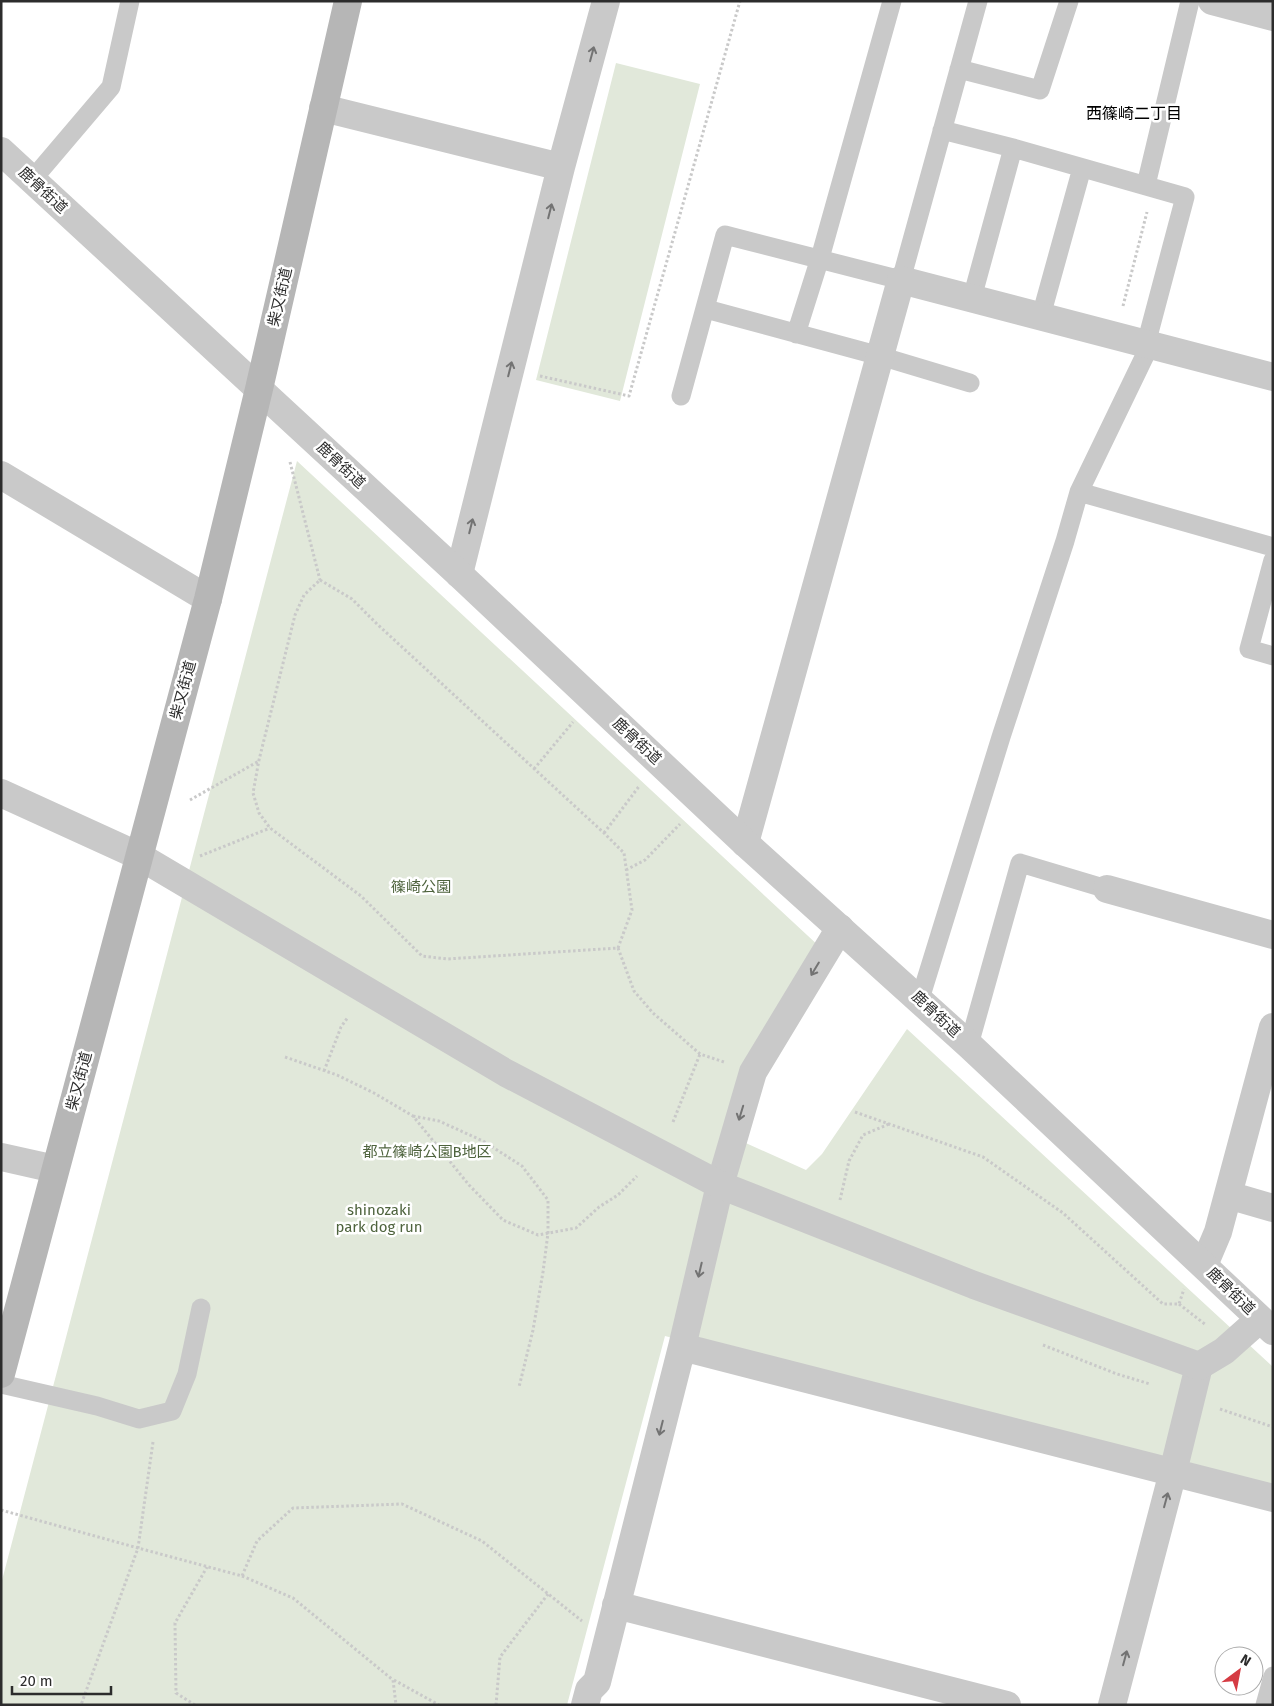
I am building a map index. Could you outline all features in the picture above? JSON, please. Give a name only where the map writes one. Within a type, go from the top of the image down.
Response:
[{"type":"main road","name":"柴又街道","points":[[1,1374],[208,599],[259,389],[348,1]]},
{"type":"street","points":[[459,574],[561,167],[606,1]]},
{"type":"street","points":[[1212,1],[1273,17]]},
{"type":"street","points":[[323,108],[561,167]]},
{"type":"street","name":"鹿骨街道","points":[[1,151],[459,574],[745,843],[920,999],[1266,1325]]},
{"type":"street","points":[[745,843],[900,280],[1273,377]]},
{"type":"street","points":[[1,475],[208,599]]},
{"type":"street","points":[[1,794],[138,856],[506,1072],[720,1184],[974,1285],[1199,1366]]},
{"type":"street","points":[[1106,889],[1273,935]]},
{"type":"street","points":[[585,1705],[589,1690],[597,1682],[682,1347],[720,1184],[753,1072],[840,928]]},
{"type":"street","points":[[1199,1260],[1218,1232],[1273,1027]]},
{"type":"street","points":[[1,1157],[55,1169]]},
{"type":"street","points":[[1228,1195],[1273,1208]]},
{"type":"street","points":[[1112,1705],[1199,1366],[1266,1325]]},
{"type":"street","points":[[682,1347],[1273,1498]]},
{"type":"street","points":[[616,1605],[1007,1705]]},
{"type":"lane","points":[[32,180],[111,87],[130,1]]},
{"type":"lane","points":[[796,334],[820,258],[892,1]]},
{"type":"lane","points":[[681,396],[725,235],[900,280],[978,1]]},
{"type":"lane","points":[[959,69],[1040,90],[1069,1]]},
{"type":"lane","points":[[1150,186],[1190,1]]},
{"type":"lane","points":[[920,999],[1079,492],[1148,344],[1185,196],[942,130]]},
{"type":"lane","points":[[972,298],[1012,148]]},
{"type":"lane","points":[[1041,316],[1082,168]]},
{"type":"lane","points":[[706,309],[880,356],[970,383]]},
{"type":"lane","points":[[1079,492],[1273,547]]},
{"type":"lane","points":[[1273,560],[1248,649],[1273,656]]},
{"type":"lane","points":[[969,1045],[1020,863],[1106,889]]},
{"type":"lane","points":[[1,1384],[98,1406],[139,1419],[172,1411],[187,1374],[201,1308]]},
{"type":"lane","points":[[1265,1705],[1273,1676]]},
{"type":"path","points":[[532,374],[630,396],[740,1]]},
{"type":"path","points":[[1116,336],[1150,186]]},
{"type":"path","points":[[288,454],[320,580],[352,599],[624,853],[632,910],[618,948],[634,990],[653,1013],[700,1054],[753,1072]]},
{"type":"path","points":[[320,580],[304,595],[295,615],[259,760],[253,793],[259,813],[270,828],[361,896],[422,956],[447,959],[618,948]]},
{"type":"path","points":[[534,769],[579,716]]},
{"type":"path","points":[[190,800],[259,760]]},
{"type":"path","points":[[604,833],[645,778]]},
{"type":"path","points":[[626,870],[645,860],[681,823]]},
{"type":"path","points":[[200,856],[270,828]]},
{"type":"path","points":[[324,1070],[341,1028],[348,1017]]},
{"type":"path","points":[[673,1122],[700,1054]]},
{"type":"path","points":[[285,1057],[324,1070],[374,1093],[413,1116],[439,1121],[483,1142],[522,1166],[548,1200],[548,1233],[540,1291],[519,1387]]},
{"type":"path","points":[[855,1112],[983,1157],[1063,1213],[1163,1304],[1179,1304],[1199,1260]]},
{"type":"path","points":[[413,1116],[469,1185],[503,1220],[538,1235],[576,1228],[599,1207],[618,1195],[639,1174],[652,1150]]},
{"type":"path","points":[[840,1200],[849,1161],[863,1135],[890,1123]]},
{"type":"path","points":[[1191,1400],[1273,1427]]},
{"type":"path","points":[[81,1705],[138,1548],[158,1414]]},
{"type":"path","points":[[242,1576],[257,1541],[293,1508],[402,1504],[482,1541],[607,1642]]},
{"type":"path","points":[[1,1510],[242,1576],[293,1598],[393,1680],[439,1705]]},
{"type":"path","points":[[194,1705],[176,1693],[175,1623],[207,1567]]},
{"type":"path","points":[[496,1705],[500,1657],[548,1594]]},
{"type":"path","points":[[393,1680],[396,1705]]},
{"type":"green space","points":[[616,63],[700,84],[620,401],[536,380]]},
{"type":"green space","name":"篠崎公園","points":[[297,461],[821,948],[728,1135],[806,1170],[822,1154],[907,1029],[1273,1367],[1273,1489],[665,1336],[567,1705],[1,1705],[1,1584]]},
{"type":"district","name":"西篠崎二丁目","points":[[1134,113]]},
{"type":"park label","name":"都立篠崎公園B地区","points":[[427,1152]]},
{"type":"park label","name":"shinozaki park dog run","points":[[379,1218]]}]
